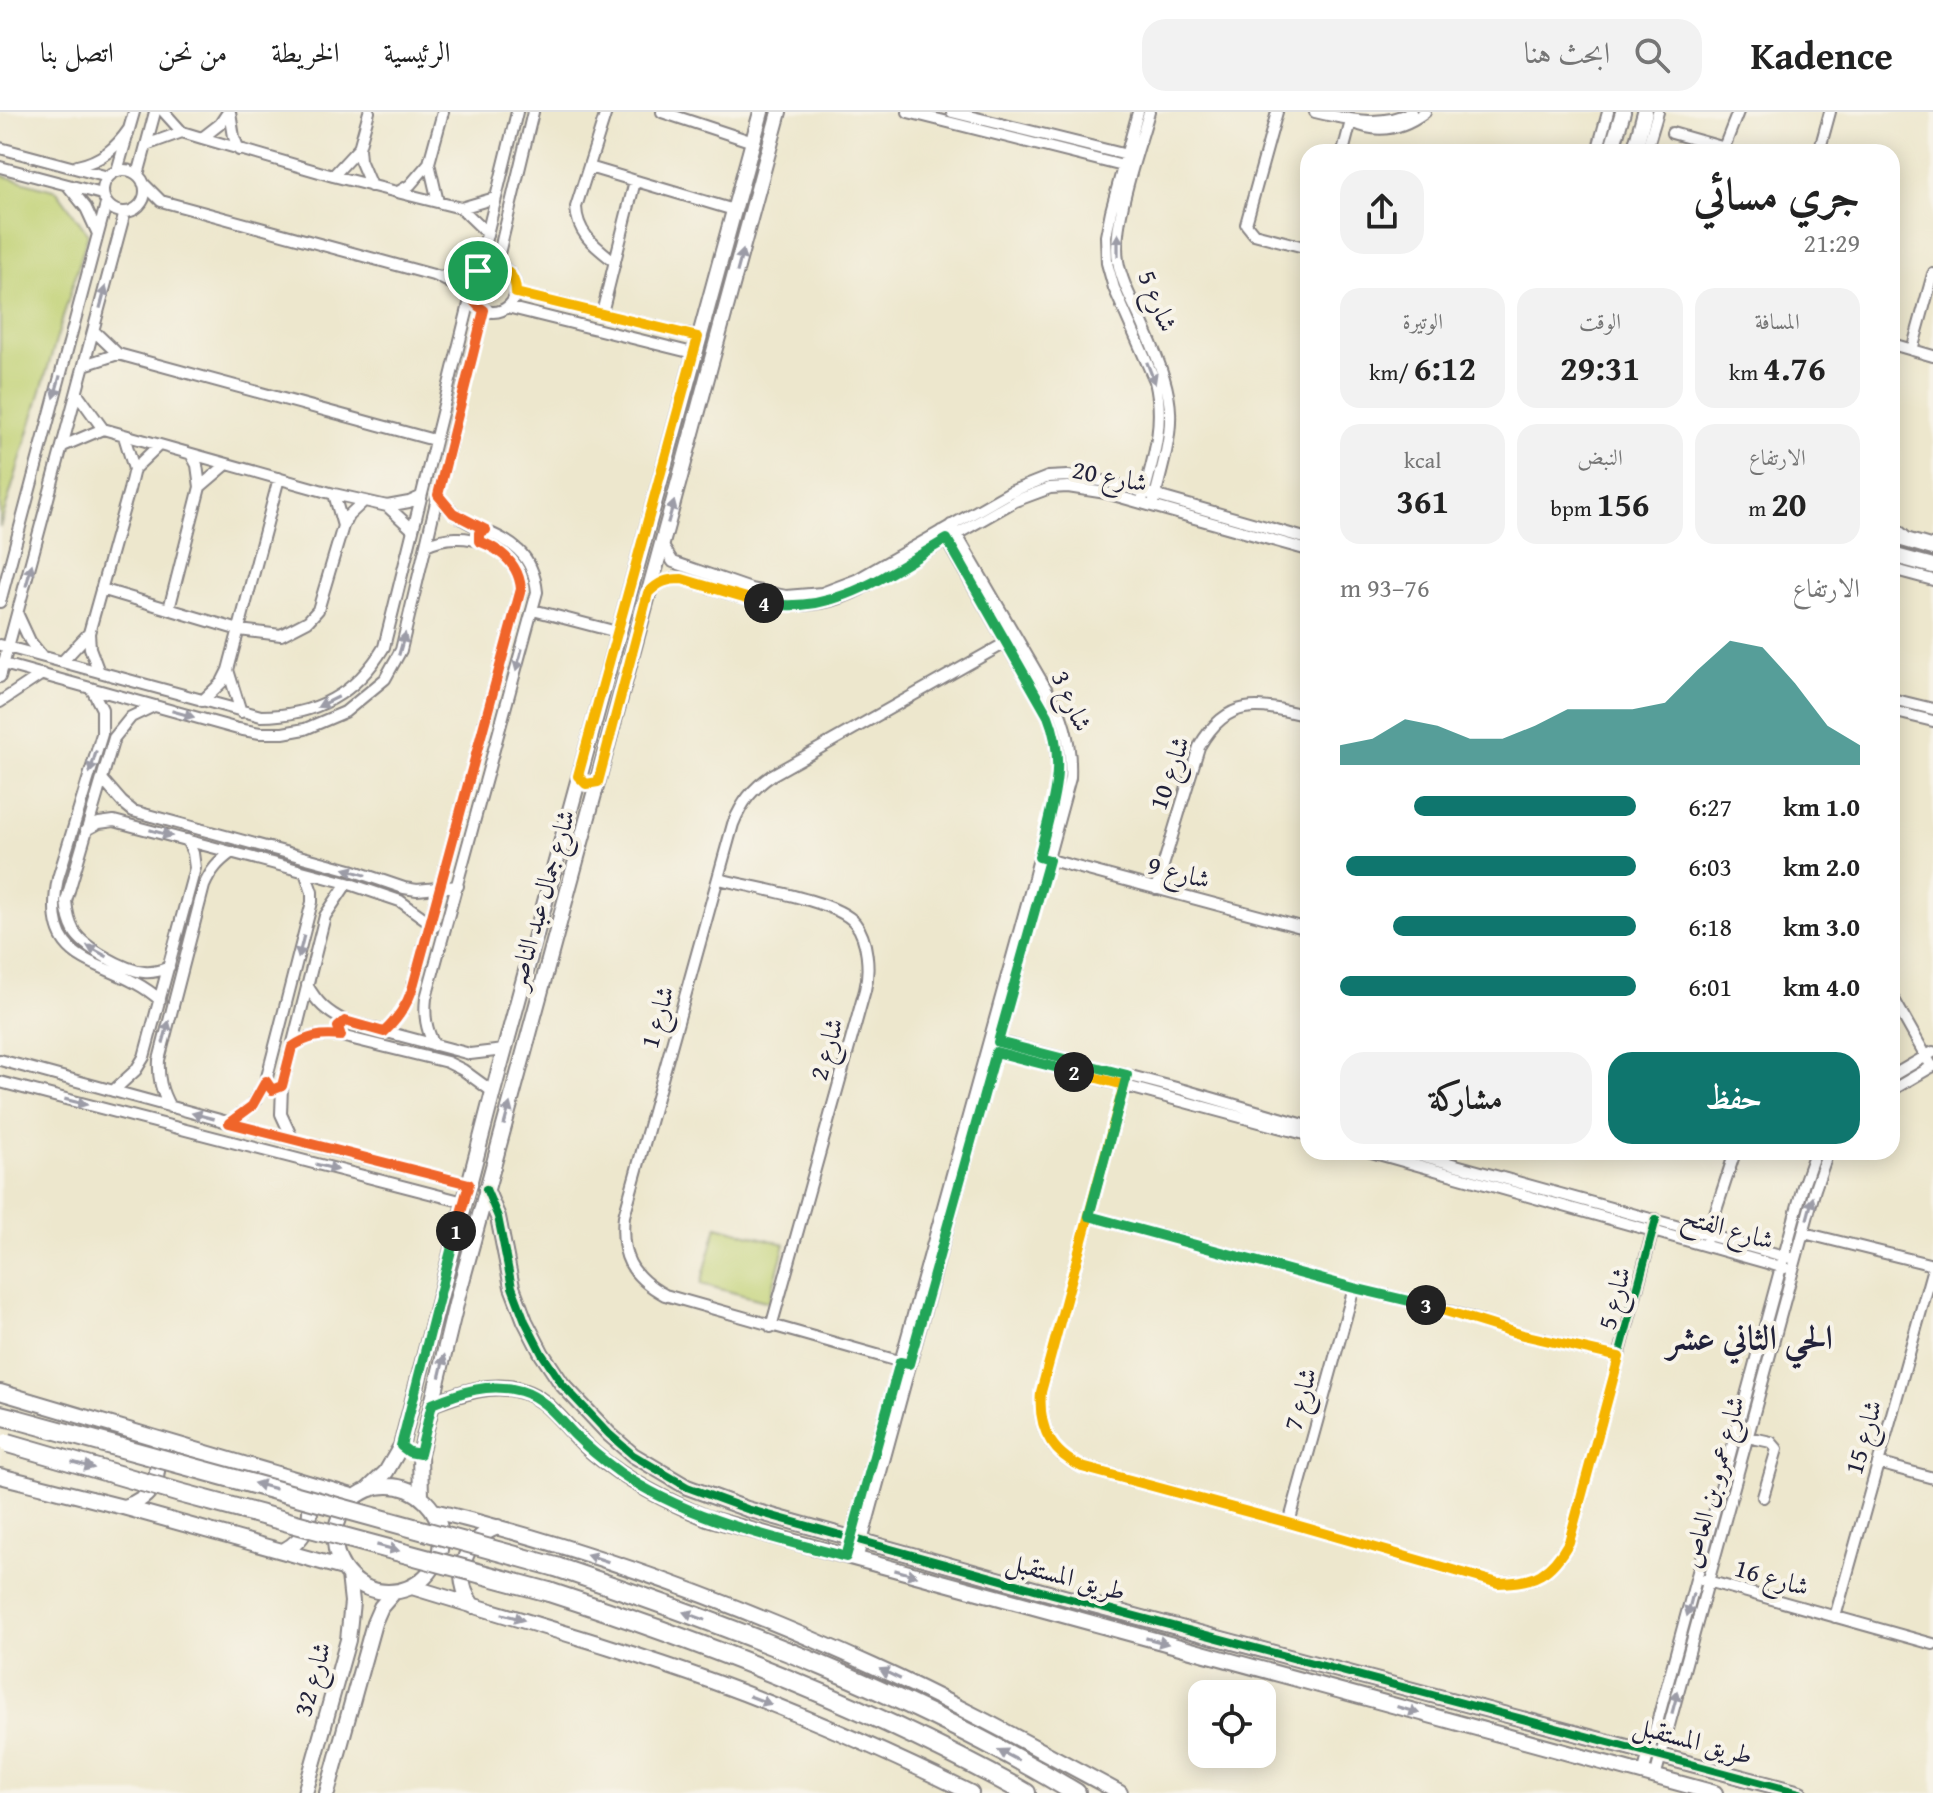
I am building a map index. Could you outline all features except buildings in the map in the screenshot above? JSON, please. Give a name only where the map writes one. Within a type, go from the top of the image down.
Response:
[{"type":"highway","points":[[8,1417],[556,1567],[704,1619],[850,1680],[985,1742],[1076,1793]]},
{"type":"highway","points":[[4,1442],[180,1493],[549,1592],[697,1642],[896,1727],[1026,1793]]},
{"type":"main road","name":"شارع جمال عبد الناصر","points":[[469,1184],[761,112]]},
{"type":"main road","name":"شارع جمال عبد الناصر","points":[[486,1189],[779,112]]},
{"type":"main road","points":[[1613,144],[1623,112]]},
{"type":"main road","points":[[1636,144],[1645,112]]},
{"type":"main road","points":[[1900,538],[1933,548]]},
{"type":"main road","points":[[1900,557],[1933,566]]},
{"type":"main road","points":[[578,776],[586,784],[598,782]]},
{"type":"main road","points":[[569,815],[580,811],[588,818]]},
{"type":"main road","points":[[346,1572],[336,1552],[335,1534],[339,1517],[386,1472],[401,1446],[469,1184]]},
{"type":"main road","points":[[421,1497],[420,1454],[486,1189]]},
{"type":"main road","name":"طريق المستقبل","points":[[486,1189],[498,1217],[512,1287],[525,1321],[562,1384],[633,1455],[687,1487],[747,1509],[1800,1793]]},
{"type":"main road","name":"طريق المستقبل","points":[[432,1404],[474,1389],[508,1388],[523,1392],[541,1401],[606,1463],[677,1505],[741,1528],[1715,1793]]},
{"type":"main road","points":[[0,1392],[298,1479],[362,1493],[395,1486],[421,1497],[434,1511],[441,1536],[439,1554],[426,1576],[412,1587],[394,1592],[369,1589],[346,1572],[283,1551],[0,1476]]},
{"type":"main road","points":[[123,1507],[141,1501],[149,1494],[157,1476],[158,1451],[148,1434]]},
{"type":"main road","points":[[401,1446],[409,1452],[420,1454]]},
{"type":"main road","points":[[283,1551],[300,1538],[309,1519],[309,1498],[298,1479]]},
{"type":"main road","points":[[434,1511],[499,1527],[682,1588],[872,1665],[1120,1793]]},
{"type":"main road","points":[[473,1606],[463,1586],[463,1564],[468,1550],[478,1538],[499,1527]]},
{"type":"main road","name":"شارع 32","points":[[305,1793],[348,1640],[352,1602],[346,1572]]},
{"type":"main road","points":[[412,1587],[561,1631],[714,1682],[851,1736],[971,1793]]},
{"type":"main road","name":"شارع 32","points":[[327,1793],[374,1623],[381,1607],[394,1592]]},
{"type":"street","points":[[0,601],[98,235],[104,199],[134,112]]},
{"type":"street","points":[[139,205],[145,191],[140,179],[155,112]]},
{"type":"street","points":[[164,112],[182,132],[333,176],[461,208],[487,233]]},
{"type":"street","points":[[202,138],[220,124],[229,112]]},
{"type":"street","points":[[229,112],[239,150]]},
{"type":"street","points":[[369,112],[359,148],[360,160],[371,186]]},
{"type":"street","points":[[398,192],[410,185],[429,163],[443,112]]},
{"type":"street","points":[[517,112],[487,233],[470,286],[474,302],[492,312],[507,307],[693,353]]},
{"type":"street","points":[[496,266],[533,112]]},
{"type":"street","points":[[606,112],[576,207],[577,219],[588,239],[615,262]]},
{"type":"street","points":[[662,112],[753,142]]},
{"type":"street","points":[[908,112],[1130,162]]},
{"type":"street","points":[[952,112],[1130,162]]},
{"type":"street","name":"شارع 5","points":[[1130,162],[1138,112]]},
{"type":"street","name":"شارع 5","points":[[1148,499],[1160,430],[1159,396],[1114,288],[1107,263],[1106,236],[1149,112]]},
{"type":"street","points":[[1277,112],[1246,224],[1254,234],[1300,246]]},
{"type":"street","points":[[1315,112],[1370,128],[1388,129],[1407,123],[1425,112]]},
{"type":"street","points":[[1351,121],[1389,120],[1411,112]]},
{"type":"street","points":[[1599,144],[1608,112]]},
{"type":"street","points":[[1648,144],[1658,112]]},
{"type":"street","points":[[1726,144],[1738,112]]},
{"type":"street","points":[[1821,144],[1830,112]]},
{"type":"street","points":[[1345,144],[1351,121]]},
{"type":"street","points":[[72,167],[99,159],[129,129]]},
{"type":"street","points":[[146,145],[182,132]]},
{"type":"street","points":[[1672,133],[1706,144]]},
{"type":"street","points":[[0,148],[72,167],[113,174],[131,171],[161,201]]},
{"type":"street","points":[[333,176],[359,148]]},
{"type":"street","points":[[429,163],[438,202]]},
{"type":"street","points":[[0,167],[68,185],[104,199],[112,209],[125,212],[139,205],[161,201],[437,276],[471,294]]},
{"type":"street","points":[[589,167],[734,210]]},
{"type":"street","points":[[602,313],[635,181]]},
{"type":"street","points":[[68,185],[86,208],[98,235]]},
{"type":"street","points":[[461,208],[495,198]]},
{"type":"street","points":[[0,677],[4,646],[18,615],[125,212]]},
{"type":"street","points":[[437,276],[476,273],[496,266],[509,272],[516,285],[516,293],[507,307]]},
{"type":"street","points":[[1912,350],[1933,274]]},
{"type":"street","points":[[516,293],[698,337]]},
{"type":"street","points":[[4,646],[241,712],[272,716],[304,713],[342,695],[373,665],[384,647],[471,294]]},
{"type":"street","points":[[2,663],[260,733],[305,729],[345,712],[385,679],[401,650],[484,310]]},
{"type":"street","points":[[94,331],[118,354],[434,440]]},
{"type":"street","points":[[1900,346],[1933,356]]},
{"type":"street","points":[[84,365],[118,354]]},
{"type":"street","points":[[77,393],[103,429],[124,436],[387,506],[420,497]]},
{"type":"street","points":[[63,446],[103,429]]},
{"type":"street","points":[[124,436],[134,469]]},
{"type":"street","points":[[99,672],[90,648],[89,633],[134,469],[159,445]]},
{"type":"street","points":[[169,609],[200,487],[197,465],[191,454]]},
{"type":"street","points":[[200,487],[227,464]]},
{"type":"street","name":"شارع 20","points":[[648,593],[658,583],[682,579],[766,604],[813,605],[844,597],[1010,492],[1048,477],[1088,478],[1300,547]]},
{"type":"street","points":[[202,701],[213,693],[228,670],[279,478]]},
{"type":"street","points":[[334,494],[343,526]]},
{"type":"street","points":[[438,495],[453,513],[515,545],[527,558],[535,574],[537,592],[424,1014],[427,1030],[446,1056],[438,1060]]},
{"type":"street","name":"شارع 20","points":[[1148,499],[1300,537]]},
{"type":"street","points":[[101,589],[239,630],[281,635],[308,621],[318,610],[343,526],[348,516],[364,501]]},
{"type":"street","points":[[387,506],[412,529]]},
{"type":"street","points":[[479,541],[479,533],[486,530]]},
{"type":"street","name":"شارع 20","points":[[661,545],[673,562],[683,567],[768,593],[804,595],[840,588],[949,532]]},
{"type":"street","name":"شارع 3","points":[[852,1558],[1044,858],[1059,774],[1056,736],[1048,716],[1011,640],[949,532]]},
{"type":"street","points":[[1900,533],[1909,541]]},
{"type":"street","points":[[384,1032],[407,1006],[521,589],[520,576],[514,565],[504,554],[479,541],[451,536],[426,545]]},
{"type":"street","points":[[1900,571],[1933,580]]},
{"type":"street","points":[[533,610],[617,632]]},
{"type":"street","points":[[18,615],[30,641],[44,657]]},
{"type":"street","points":[[62,662],[89,633]]},
{"type":"street","name":"شارع 1","points":[[904,1363],[673,1298],[649,1286],[627,1258],[622,1237],[624,1216],[741,804],[754,788],[776,773],[1011,640]]},
{"type":"street","points":[[228,670],[241,712]]},
{"type":"street","points":[[0,702],[42,674]]},
{"type":"street","points":[[91,688],[102,709],[102,734],[53,901],[55,920],[63,938],[75,953],[91,964],[143,986],[160,1000]]},
{"type":"street","points":[[1900,701],[1933,709]]},
{"type":"street","name":"شارع 10","points":[[1156,889],[1199,747],[1208,731],[1233,712],[1248,706],[1266,705],[1300,714]]},
{"type":"street","points":[[155,706],[131,717],[114,738],[66,901],[68,917],[84,943],[128,966],[148,972],[169,967]]},
{"type":"street","points":[[1900,713],[1933,721]]},
{"type":"street","points":[[102,734],[109,730],[114,738]]},
{"type":"street","points":[[102,779],[133,811],[351,870],[404,888],[458,886]]},
{"type":"street","points":[[128,824],[125,815],[133,811]]},
{"type":"street","points":[[86,830],[99,823],[114,821],[347,883],[400,901],[445,932]]},
{"type":"street","points":[[113,1091],[136,1070],[144,1057],[195,868],[187,840]]},
{"type":"street","points":[[170,1107],[162,1092],[159,1060],[204,886],[219,861],[232,852]]},
{"type":"street","name":"شارع 9","points":[[1044,858],[1300,927]]},
{"type":"street","points":[[229,1123],[252,1106],[266,1081],[309,913],[312,892],[305,872]]},
{"type":"street","points":[[192,882],[200,879],[204,886]]},
{"type":"street","name":"شارع 2","points":[[719,879],[815,902],[843,913],[855,923],[865,952],[865,990],[771,1327]]},
{"type":"street","points":[[293,1140],[281,1114],[282,1086],[325,916],[347,883]]},
{"type":"street","points":[[400,901],[408,896],[404,888]]},
{"type":"street","points":[[309,913],[312,909],[321,908],[325,916]]},
{"type":"street","points":[[123,977],[132,973],[128,966]]},
{"type":"street","points":[[307,985],[316,1001],[329,1013],[345,1021],[470,1054],[504,1050]]},
{"type":"street","points":[[1900,1008],[1930,1054],[1932,1067],[1900,1085]]},
{"type":"street","points":[[341,1036],[338,1027],[345,1021]]},
{"type":"street","points":[[292,1047],[306,1038],[323,1034],[341,1036],[438,1060],[463,1070],[493,1092]]},
{"type":"street","points":[[992,1045],[1300,1124]]},
{"type":"street","points":[[1900,1071],[1930,1054]]},
{"type":"street","points":[[144,1057],[151,1065],[159,1060]]},
{"type":"street","points":[[2,1059],[229,1123],[469,1184]]},
{"type":"street","points":[[1126,1080],[1300,1133]]},
{"type":"street","name":"شارع 5","points":[[1126,1080],[1041,1392],[1042,1424],[1048,1439],[1057,1451],[1082,1467],[1498,1583],[1520,1583],[1541,1576],[1558,1561],[1569,1542],[1654,1224]]},
{"type":"street","points":[[266,1081],[272,1090],[282,1086]]},
{"type":"street","points":[[0,1082],[464,1202]]},
{"type":"street","name":"شارع الفتح","points":[[1413,1160],[1654,1224]]},
{"type":"street","name":"شارع الفتح","points":[[1436,1160],[1795,1265]]},
{"type":"street","points":[[1707,1240],[1732,1160]]},
{"type":"street","name":"شارع عمرو بن العاص","points":[[1649,1776],[1813,1160]]},
{"type":"street","name":"شارع عمرو بن العاص","points":[[1703,1580],[1748,1437],[1826,1160]]},
{"type":"street","points":[[1089,1216],[1439,1308],[1523,1335],[1619,1357]]},
{"type":"street","points":[[1804,1233],[1933,1266]]},
{"type":"street","name":"شارع 15","points":[[1835,1617],[1933,1266]]},
{"type":"street","name":"شارع 7","points":[[1289,1523],[1354,1288]]},
{"type":"street","points":[[1748,1437],[1771,1442],[1777,1449],[1763,1497]]},
{"type":"street","points":[[1878,1463],[1933,1478]]},
{"type":"street","name":"شارع 16","points":[[1703,1580],[1933,1644]]},
{"type":"green space","points":[[0,175],[57,191],[88,234],[0,527]]},
{"type":"green space","points":[[717,1226],[785,1244],[769,1302],[701,1284]]},
{"type":"cycle path","points":[[1127,1075],[1041,1392],[1044,1427],[1054,1446],[1082,1467],[1498,1583],[1522,1581],[1541,1574],[1556,1562],[1569,1542],[1656,1219]]},
{"type":"cycle path","points":[[486,1189],[498,1217],[512,1287],[525,1321],[562,1384],[633,1455],[687,1487],[747,1509],[1045,1592],[1800,1793]]},
{"type":"district","name":"الحي الثاني عشر","points":[[1750,1337]]},
{"type":"route","points":[[489,266],[503,268],[514,278],[516,293],[698,337],[578,776],[580,779],[586,784],[598,782],[648,593],[658,583],[682,579],[766,604],[813,605],[844,597],[947,539],[1036,694],[1056,736],[1059,774],[1039,857],[1049,860],[998,1042],[1127,1075],[1089,1216],[1439,1308],[1523,1335],[1619,1357],[1569,1542],[1558,1561],[1541,1576],[1520,1583],[1498,1583],[1082,1467],[1057,1451],[1042,1424],[1039,1408],[1041,1392],[1124,1085],[996,1052],[909,1364],[900,1362],[846,1557],[707,1518],[647,1490],[594,1453],[541,1401],[508,1388],[464,1391],[432,1404],[420,1454],[409,1452],[401,1446],[469,1184],[229,1123],[252,1106],[266,1081],[272,1090],[282,1086],[292,1047],[306,1038],[323,1034],[341,1036],[338,1027],[345,1021],[384,1032],[407,1006],[412,990],[521,589],[520,576],[514,565],[491,545],[479,541],[479,533],[486,530],[453,513],[438,495],[484,310],[478,307],[470,293],[472,280],[478,271],[489,266]]}]
